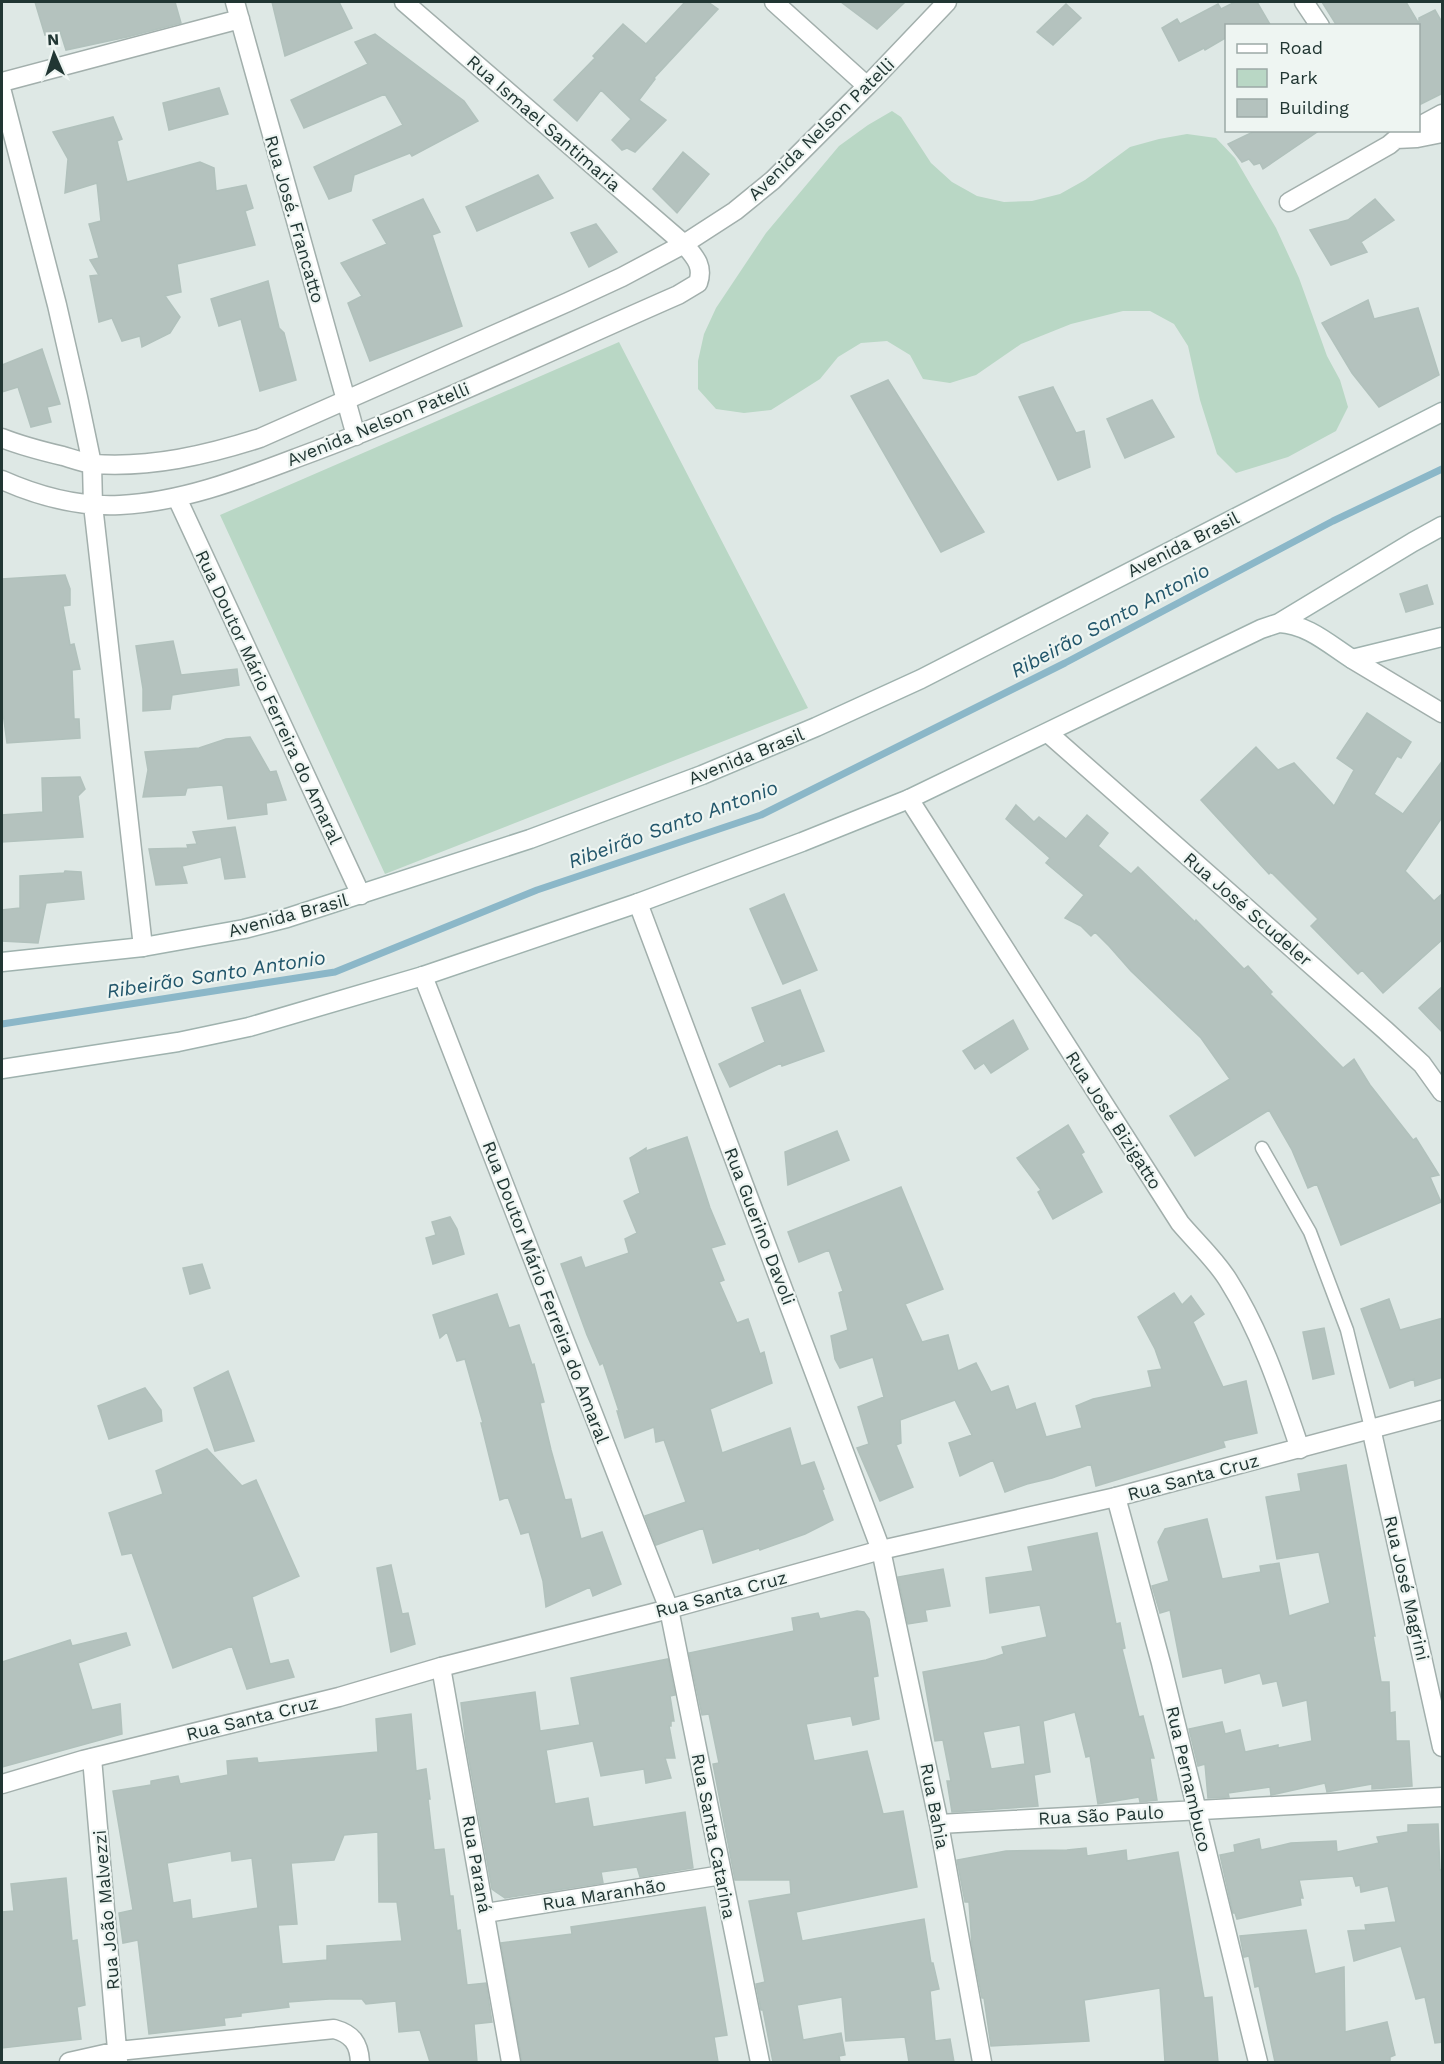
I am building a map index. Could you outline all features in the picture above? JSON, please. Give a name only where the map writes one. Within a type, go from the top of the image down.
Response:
[{"type":"street","name":"Rua Ismael Santimaria","points":[[404,2],[684,244]]},
{"type":"street","points":[[774,2],[867,86]]},
{"type":"street","name":"Avenida Nelson Patelli","points":[[2,438],[22,446],[92,464],[172,461],[222,450],[261,438],[568,302],[684,244],[735,211],[773,180],[947,2]]},
{"type":"street","points":[[1304,2],[1319,24]]},
{"type":"street","points":[[2,82],[237,10]]},
{"type":"street","name":"Rua José. Francatto","points":[[237,10],[356,436]]},
{"type":"street","points":[[2,92],[57,305],[92,464],[93,505],[143,947]]},
{"type":"street","points":[[1420,126],[1443,114]]},
{"type":"street","points":[[1289,202],[1389,145],[1399,133],[1417,138],[1443,134]]},
{"type":"street","name":"Avenida Nelson Patelli","points":[[2,480],[27,491],[93,505],[119,505],[177,498],[255,473],[356,436],[692,288],[698,283],[700,269],[697,260],[684,244]]},
{"type":"street","name":"Avenida Brasil","points":[[2,962],[143,947],[287,918],[573,823],[702,775],[921,680],[1346,459],[1443,412]]},
{"type":"street","name":"Rua Doutor Mário Ferreira do Amaral","points":[[177,498],[361,895]]},
{"type":"street","points":[[2,1069],[178,1042],[249,1027],[423,976],[639,903],[739,866],[909,799],[1261,629],[1279,623],[1443,526]]},
{"type":"street","points":[[1279,623],[1291,624],[1306,630],[1443,713]]},
{"type":"street","points":[[1352,659],[1443,638]]},
{"type":"street","name":"Rua José Scudeler","points":[[1048,733],[1385,1030],[1422,1064],[1443,1092]]},
{"type":"street","name":"Rua José Bizigatto","points":[[909,799],[1180,1223],[1227,1277],[1251,1319],[1273,1370],[1300,1449]]},
{"type":"street","name":"Rua Guerino Davoli","points":[[639,903],[881,1550]]},
{"type":"street","name":"Rua Doutor Mário Ferreira do Amaral","points":[[423,976],[669,1609]]},
{"type":"street","name":"Rua Santa Cruz","points":[[2,1784],[92,1758],[339,1697],[441,1667],[669,1609],[881,1550],[1116,1497],[1443,1410]]},
{"type":"street","name":"Rua José Magrini","points":[[1371,1428],[1443,1747]]},
{"type":"street","name":"Rua Pernambuco","points":[[1116,1497],[1161,1663],[1258,2062]]},
{"type":"street","name":"Rua Bahia","points":[[881,1550],[939,1824],[982,2062]]},
{"type":"street","name":"Rua Santa Catarina","points":[[669,1609],[760,2062]]},
{"type":"street","name":"Rua Paraná","points":[[441,1667],[511,2062]]},
{"type":"street","name":"Rua João Malvezzi","points":[[92,1758],[118,2057]]},
{"type":"street","name":"Rua São Paulo","points":[[939,1824],[1443,1797]]},
{"type":"street","name":"Rua Maranhão","points":[[486,1913],[722,1875]]},
{"type":"street","points":[[69,2062],[334,2028],[350,2035],[354,2040],[359,2050],[360,2062]]},
{"type":"lane","points":[[1262,1148],[1310,1232],[1347,1330],[1371,1428]]},
{"type":"green space","points":[[892,111],[901,117],[931,163],[952,182],[977,196],[1004,202],[1032,201],[1060,194],[1085,180],[1130,147],[1187,134],[1216,138],[1235,158],[1276,228],[1299,278],[1327,356],[1340,380],[1348,407],[1336,431],[1288,457],[1236,473],[1217,454],[1200,400],[1188,346],[1174,324],[1150,311],[1123,311],[1071,324],[1021,344],[976,375],[950,383],[923,379],[910,355],[887,341],[861,343],[838,357],[820,379],[771,410],[744,413],[716,409],[698,389],[698,361],[704,334],[716,308],[766,233],[839,146]]},
{"type":"green space","points":[[619,342],[808,708],[385,874],[220,515]]},
{"type":"building","points":[[35,2],[175,2],[181,23],[66,50],[60,31],[45,35]]},
{"type":"building","points":[[272,2],[339,2],[352,28],[285,56]]},
{"type":"building","points":[[685,2],[708,2],[718,9],[654,78],[639,100],[666,120],[635,152],[627,148],[622,150],[612,140],[631,119],[601,90],[577,121],[554,100],[595,58],[593,56],[623,24],[646,44]]},
{"type":"building","points":[[841,2],[905,2],[877,29]]},
{"type":"building","points":[[1235,2],[1257,2],[1270,24],[1225,24],[1225,38],[1179,61],[1162,28],[1177,19],[1180,24],[1218,4],[1221,9]]},
{"type":"building","points":[[1322,2],[1406,2],[1419,24],[1336,24]]},
{"type":"building","points":[[1066,4],[1081,18],[1053,45],[1037,32]]},
{"type":"building","points":[[1435,10],[1443,24],[1443,93],[1420,104],[1419,18]]},
{"type":"building","points":[[375,34],[464,101],[478,121],[412,156],[410,153],[354,175],[351,191],[329,199],[314,167],[403,125],[385,94],[304,128],[291,100],[368,64],[355,42]]},
{"type":"building","points":[[219,88],[228,114],[169,130],[163,103]]},
{"type":"building","points":[[113,117],[122,139],[117,141],[127,182],[200,162],[214,168],[216,191],[246,185],[253,208],[245,211],[255,245],[177,264],[181,292],[165,296],[180,317],[170,333],[142,347],[140,336],[122,341],[112,318],[99,322],[90,276],[99,275],[90,260],[99,258],[89,224],[101,221],[97,183],[65,193],[68,159],[53,132]]},
{"type":"building","points":[[1253,132],[1317,132],[1263,169],[1260,163],[1254,165],[1249,159],[1242,162],[1228,144]]},
{"type":"building","points":[[683,152],[709,174],[677,213],[653,189]]},
{"type":"building","points":[[538,175],[553,198],[477,231],[466,207]]},
{"type":"building","points":[[423,199],[440,232],[432,235],[462,326],[370,361],[348,303],[362,296],[341,263],[387,244],[373,220]]},
{"type":"building","points":[[1375,199],[1394,220],[1361,242],[1367,252],[1331,265],[1310,230],[1348,220]]},
{"type":"building","points":[[596,224],[617,252],[589,267],[571,233]]},
{"type":"building","points":[[268,281],[279,328],[284,333],[296,380],[260,391],[241,319],[219,326],[211,299]]},
{"type":"building","points":[[1368,300],[1374,319],[1418,308],[1439,375],[1379,407],[1352,373],[1322,323]]},
{"type":"building","points":[[42,349],[60,404],[47,407],[51,422],[31,427],[18,387],[2,392],[2,365]]},
{"type":"building","points":[[888,380],[984,532],[941,552],[851,396]]},
{"type":"building","points":[[1053,387],[1076,433],[1084,431],[1090,467],[1058,480],[1019,397]]},
{"type":"building","points":[[1152,400],[1174,437],[1125,458],[1107,419]]},
{"type":"building","points":[[65,575],[70,589],[70,605],[63,606],[70,645],[74,644],[80,669],[72,670],[74,719],[79,719],[80,738],[7,743],[2,705],[2,579]]},
{"type":"building","points":[[1427,585],[1433,604],[1406,612],[1400,594]]},
{"type":"building","points":[[173,641],[181,675],[237,669],[239,685],[172,695],[170,709],[143,711],[143,689],[136,646]]},
{"type":"building","points":[[1367,713],[1411,742],[1401,758],[1397,756],[1374,794],[1403,814],[1443,760],[1443,816],[1405,871],[1434,901],[1443,893],[1443,939],[1383,993],[1362,970],[1358,974],[1311,926],[1318,919],[1271,872],[1269,874],[1201,800],[1256,747],[1278,770],[1294,763],[1334,806],[1354,770],[1337,758]]},
{"type":"building","points":[[250,737],[270,772],[276,771],[286,800],[266,803],[267,814],[228,819],[221,785],[187,788],[185,795],[143,797],[148,770],[145,752],[199,748],[226,739]]},
{"type":"building","points":[[80,777],[85,789],[78,796],[83,837],[2,842],[2,815],[43,812],[42,778]]},
{"type":"building","points":[[1016,805],[1034,822],[1039,817],[1066,839],[1087,815],[1108,833],[1098,846],[1131,874],[1138,867],[1195,922],[1196,920],[1244,969],[1248,966],[1272,992],[1270,994],[1343,1068],[1354,1059],[1370,1085],[1413,1140],[1416,1138],[1439,1175],[1430,1177],[1441,1202],[1341,1245],[1317,1184],[1308,1188],[1292,1150],[1269,1110],[1195,1156],[1170,1116],[1230,1079],[1201,1038],[1131,971],[1095,932],[1091,936],[1081,926],[1065,918],[1084,895],[1046,863],[1050,858],[1006,819]]},
{"type":"building","points":[[235,827],[245,877],[225,879],[221,857],[182,866],[187,883],[156,885],[149,849],[188,848],[187,845],[197,844],[193,832]]},
{"type":"building","points":[[65,871],[81,872],[84,899],[46,903],[38,943],[2,941],[2,910],[20,908],[20,876],[64,873]]},
{"type":"building","points":[[784,894],[817,970],[783,984],[750,909]]},
{"type":"building","points":[[1443,986],[1443,1033],[1419,1008]]},
{"type":"building","points":[[800,990],[824,1051],[782,1066],[781,1063],[730,1087],[719,1064],[765,1042],[752,1008]]},
{"type":"building","points":[[1013,1020],[1028,1049],[991,1073],[984,1063],[975,1069],[963,1051]]},
{"type":"building","points":[[1068,1125],[1084,1152],[1081,1154],[1102,1192],[1053,1219],[1038,1192],[1041,1190],[1017,1158]]},
{"type":"building","points":[[837,1131],[849,1160],[788,1185],[785,1152]]},
{"type":"building","points":[[687,1137],[710,1208],[725,1244],[711,1248],[724,1280],[719,1282],[737,1323],[748,1319],[760,1354],[764,1352],[772,1383],[710,1409],[722,1453],[790,1428],[801,1466],[814,1462],[833,1520],[805,1534],[713,1563],[703,1528],[656,1545],[645,1516],[686,1502],[664,1440],[656,1442],[654,1427],[625,1438],[617,1411],[619,1411],[603,1363],[600,1365],[587,1335],[561,1264],[581,1257],[585,1268],[629,1253],[625,1239],[637,1233],[624,1201],[640,1193],[630,1158],[646,1148],[646,1151]]},
{"type":"building","points":[[901,1187],[943,1289],[905,1304],[922,1342],[948,1335],[958,1371],[976,1363],[991,1392],[1008,1386],[1016,1410],[1035,1403],[1046,1437],[1082,1428],[1076,1406],[1093,1399],[1152,1387],[1148,1371],[1162,1369],[1155,1349],[1138,1317],[1174,1293],[1182,1305],[1191,1296],[1204,1314],[1193,1322],[1223,1387],[1246,1381],[1257,1433],[1223,1441],[1225,1447],[1096,1486],[1091,1464],[1005,1492],[993,1460],[960,1476],[949,1443],[972,1435],[955,1400],[900,1420],[901,1443],[896,1445],[913,1487],[880,1501],[857,1448],[869,1444],[858,1407],[884,1397],[873,1357],[840,1368],[835,1359],[831,1336],[848,1330],[839,1293],[843,1291],[829,1250],[799,1262],[788,1232]]},
{"type":"building","points":[[450,1217],[457,1229],[464,1254],[433,1264],[426,1238],[436,1235],[432,1222]]},
{"type":"building","points":[[202,1264],[210,1288],[190,1294],[183,1268]]},
{"type":"building","points":[[497,1294],[509,1328],[519,1325],[532,1365],[534,1364],[544,1402],[540,1403],[551,1450],[565,1500],[571,1499],[581,1539],[602,1532],[621,1584],[593,1596],[590,1587],[546,1607],[543,1581],[529,1532],[521,1534],[508,1497],[500,1500],[481,1423],[483,1423],[465,1359],[457,1361],[447,1332],[440,1338],[433,1315]]},
{"type":"building","points":[[1389,1299],[1400,1330],[1443,1318],[1443,1377],[1415,1386],[1414,1379],[1390,1388],[1361,1309]]},
{"type":"building","points":[[1324,1328],[1334,1374],[1313,1379],[1303,1332]]},
{"type":"building","points":[[228,1371],[254,1441],[215,1451],[194,1388]]},
{"type":"building","points":[[145,1388],[161,1410],[162,1421],[109,1439],[98,1406]]},
{"type":"building","points":[[207,1449],[242,1486],[256,1480],[299,1576],[252,1597],[270,1664],[288,1660],[294,1677],[247,1689],[232,1646],[173,1668],[132,1553],[122,1555],[109,1513],[163,1494],[156,1471]]},
{"type":"building","points":[[1346,1465],[1381,1682],[1389,1682],[1390,1713],[1395,1712],[1396,1741],[1409,1741],[1412,1786],[1372,1789],[1372,1784],[1327,1792],[1325,1783],[1271,1795],[1270,1787],[1228,1793],[1229,1797],[1208,1798],[1205,1764],[1198,1766],[1189,1729],[1222,1722],[1225,1734],[1240,1730],[1245,1752],[1312,1741],[1307,1700],[1283,1706],[1277,1681],[1263,1684],[1260,1673],[1225,1683],[1222,1668],[1183,1677],[1170,1610],[1160,1613],[1152,1586],[1169,1581],[1158,1542],[1165,1529],[1207,1519],[1222,1579],[1261,1572],[1260,1566],[1279,1563],[1289,1616],[1330,1603],[1319,1552],[1277,1559],[1266,1497],[1301,1491],[1298,1474]]},
{"type":"building","points":[[1097,1533],[1116,1624],[1120,1623],[1125,1648],[1122,1649],[1139,1717],[1143,1716],[1154,1758],[1150,1758],[1157,1800],[1140,1802],[1139,1797],[1098,1804],[1090,1756],[1086,1757],[1075,1712],[1043,1721],[1050,1772],[1034,1775],[1038,1806],[952,1812],[947,1781],[951,1781],[943,1740],[935,1741],[923,1672],[986,1660],[1004,1654],[1002,1647],[1047,1637],[1040,1605],[990,1613],[986,1578],[1033,1571],[1028,1547]],"holes":[[[1020,1725],[1025,1764],[991,1769],[983,1732]]]},
{"type":"building","points":[[391,1565],[402,1614],[408,1613],[415,1644],[391,1652],[377,1568]]},
{"type":"building","points":[[943,1569],[950,1606],[925,1610],[927,1621],[908,1624],[898,1577]]},
{"type":"building","points":[[857,1611],[864,1612],[869,1619],[878,1676],[873,1677],[879,1719],[853,1725],[851,1716],[806,1724],[814,1761],[867,1751],[883,1814],[903,1811],[917,1887],[796,1912],[802,1941],[924,1919],[931,1963],[933,1963],[939,1989],[930,1991],[935,2041],[950,2039],[954,2062],[909,2062],[905,2037],[846,2041],[842,1997],[797,2005],[803,2040],[841,2033],[845,2055],[839,2056],[840,2062],[773,2062],[763,2010],[761,2010],[756,1984],[765,1982],[749,1901],[791,1894],[790,1880],[735,1880],[713,1764],[719,1763],[709,1714],[702,1715],[689,1653],[794,1631],[792,1618],[818,1613],[820,1619]]},
{"type":"building","points":[[126,1633],[130,1645],[78,1663],[92,1710],[120,1704],[122,1734],[2,1767],[2,1662],[70,1640],[72,1646]]},
{"type":"building","points":[[668,1659],[675,1695],[670,1696],[674,1721],[671,1721],[671,1726],[669,1726],[675,1758],[665,1758],[671,1778],[646,1783],[644,1769],[601,1776],[593,1741],[546,1750],[555,1804],[588,1798],[593,1827],[685,1812],[693,1868],[640,1877],[637,1867],[601,1872],[603,1883],[505,1898],[492,1889],[461,1703],[535,1692],[540,1731],[580,1725],[571,1678]]},
{"type":"building","points":[[411,1714],[416,1771],[426,1769],[434,1850],[444,1849],[450,1896],[453,1896],[457,1931],[460,1930],[467,1985],[486,1983],[492,2022],[474,2024],[477,2062],[430,2062],[420,2030],[399,2032],[396,2001],[366,2004],[362,1999],[288,2002],[289,2007],[241,2013],[241,2016],[224,2018],[225,2025],[149,2034],[138,1940],[123,1943],[119,1913],[133,1910],[113,1791],[151,1785],[151,1781],[178,1776],[180,1784],[228,1775],[227,1761],[257,1758],[258,1763],[378,1752],[376,1719]],"holes":[[[378,1832],[379,1902],[397,1902],[402,1941],[327,1946],[327,1960],[282,1964],[278,1925],[297,1924],[291,1863],[334,1860],[344,1835]],[[231,1851],[232,1861],[252,1858],[258,1908],[192,1919],[190,1900],[173,1903],[167,1863]]]},
{"type":"building","points":[[1438,1824],[1440,1870],[1443,1869],[1443,2042],[1435,2043],[1425,1997],[1416,1999],[1401,1946],[1354,1961],[1348,1931],[1366,1930],[1365,1925],[1396,1922],[1388,1886],[1361,1892],[1360,1885],[1356,1886],[1353,1876],[1299,1880],[1303,1898],[1300,1898],[1301,1905],[1237,1919],[1233,1913],[1220,1855],[1235,1852],[1234,1845],[1259,1839],[1261,1850],[1291,1843],[1336,1841],[1337,1852],[1379,1843],[1377,1837],[1408,1832],[1408,1825]]},
{"type":"building","points":[[1086,1848],[1087,1856],[1126,1850],[1127,1861],[1178,1852],[1204,1998],[1212,1997],[1218,2062],[1165,2062],[1160,1988],[1084,2000],[1089,2041],[991,2046],[984,1998],[982,1998],[972,1945],[969,1902],[965,1902],[957,1860],[1006,1851]]},
{"type":"building","points":[[66,1878],[72,1941],[77,1940],[85,2005],[77,2007],[81,2039],[2,2048],[2,1912],[14,1911],[11,1884]]},
{"type":"building","points":[[705,1907],[727,2035],[714,2037],[718,2062],[522,2062],[501,1943],[572,1934],[571,1927]]},
{"type":"building","points":[[1306,1930],[1315,1974],[1344,1967],[1345,2032],[1387,2022],[1395,2055],[1390,2057],[1390,2062],[1275,2062],[1259,1986],[1255,1987],[1249,1956],[1244,1957],[1240,1936]]},
{"type":"waterway","name":"Ribeirão Santo Antonio","points":[[2,1024],[335,972],[537,890],[761,815],[1065,663],[1333,521],[1442,469]]}]
